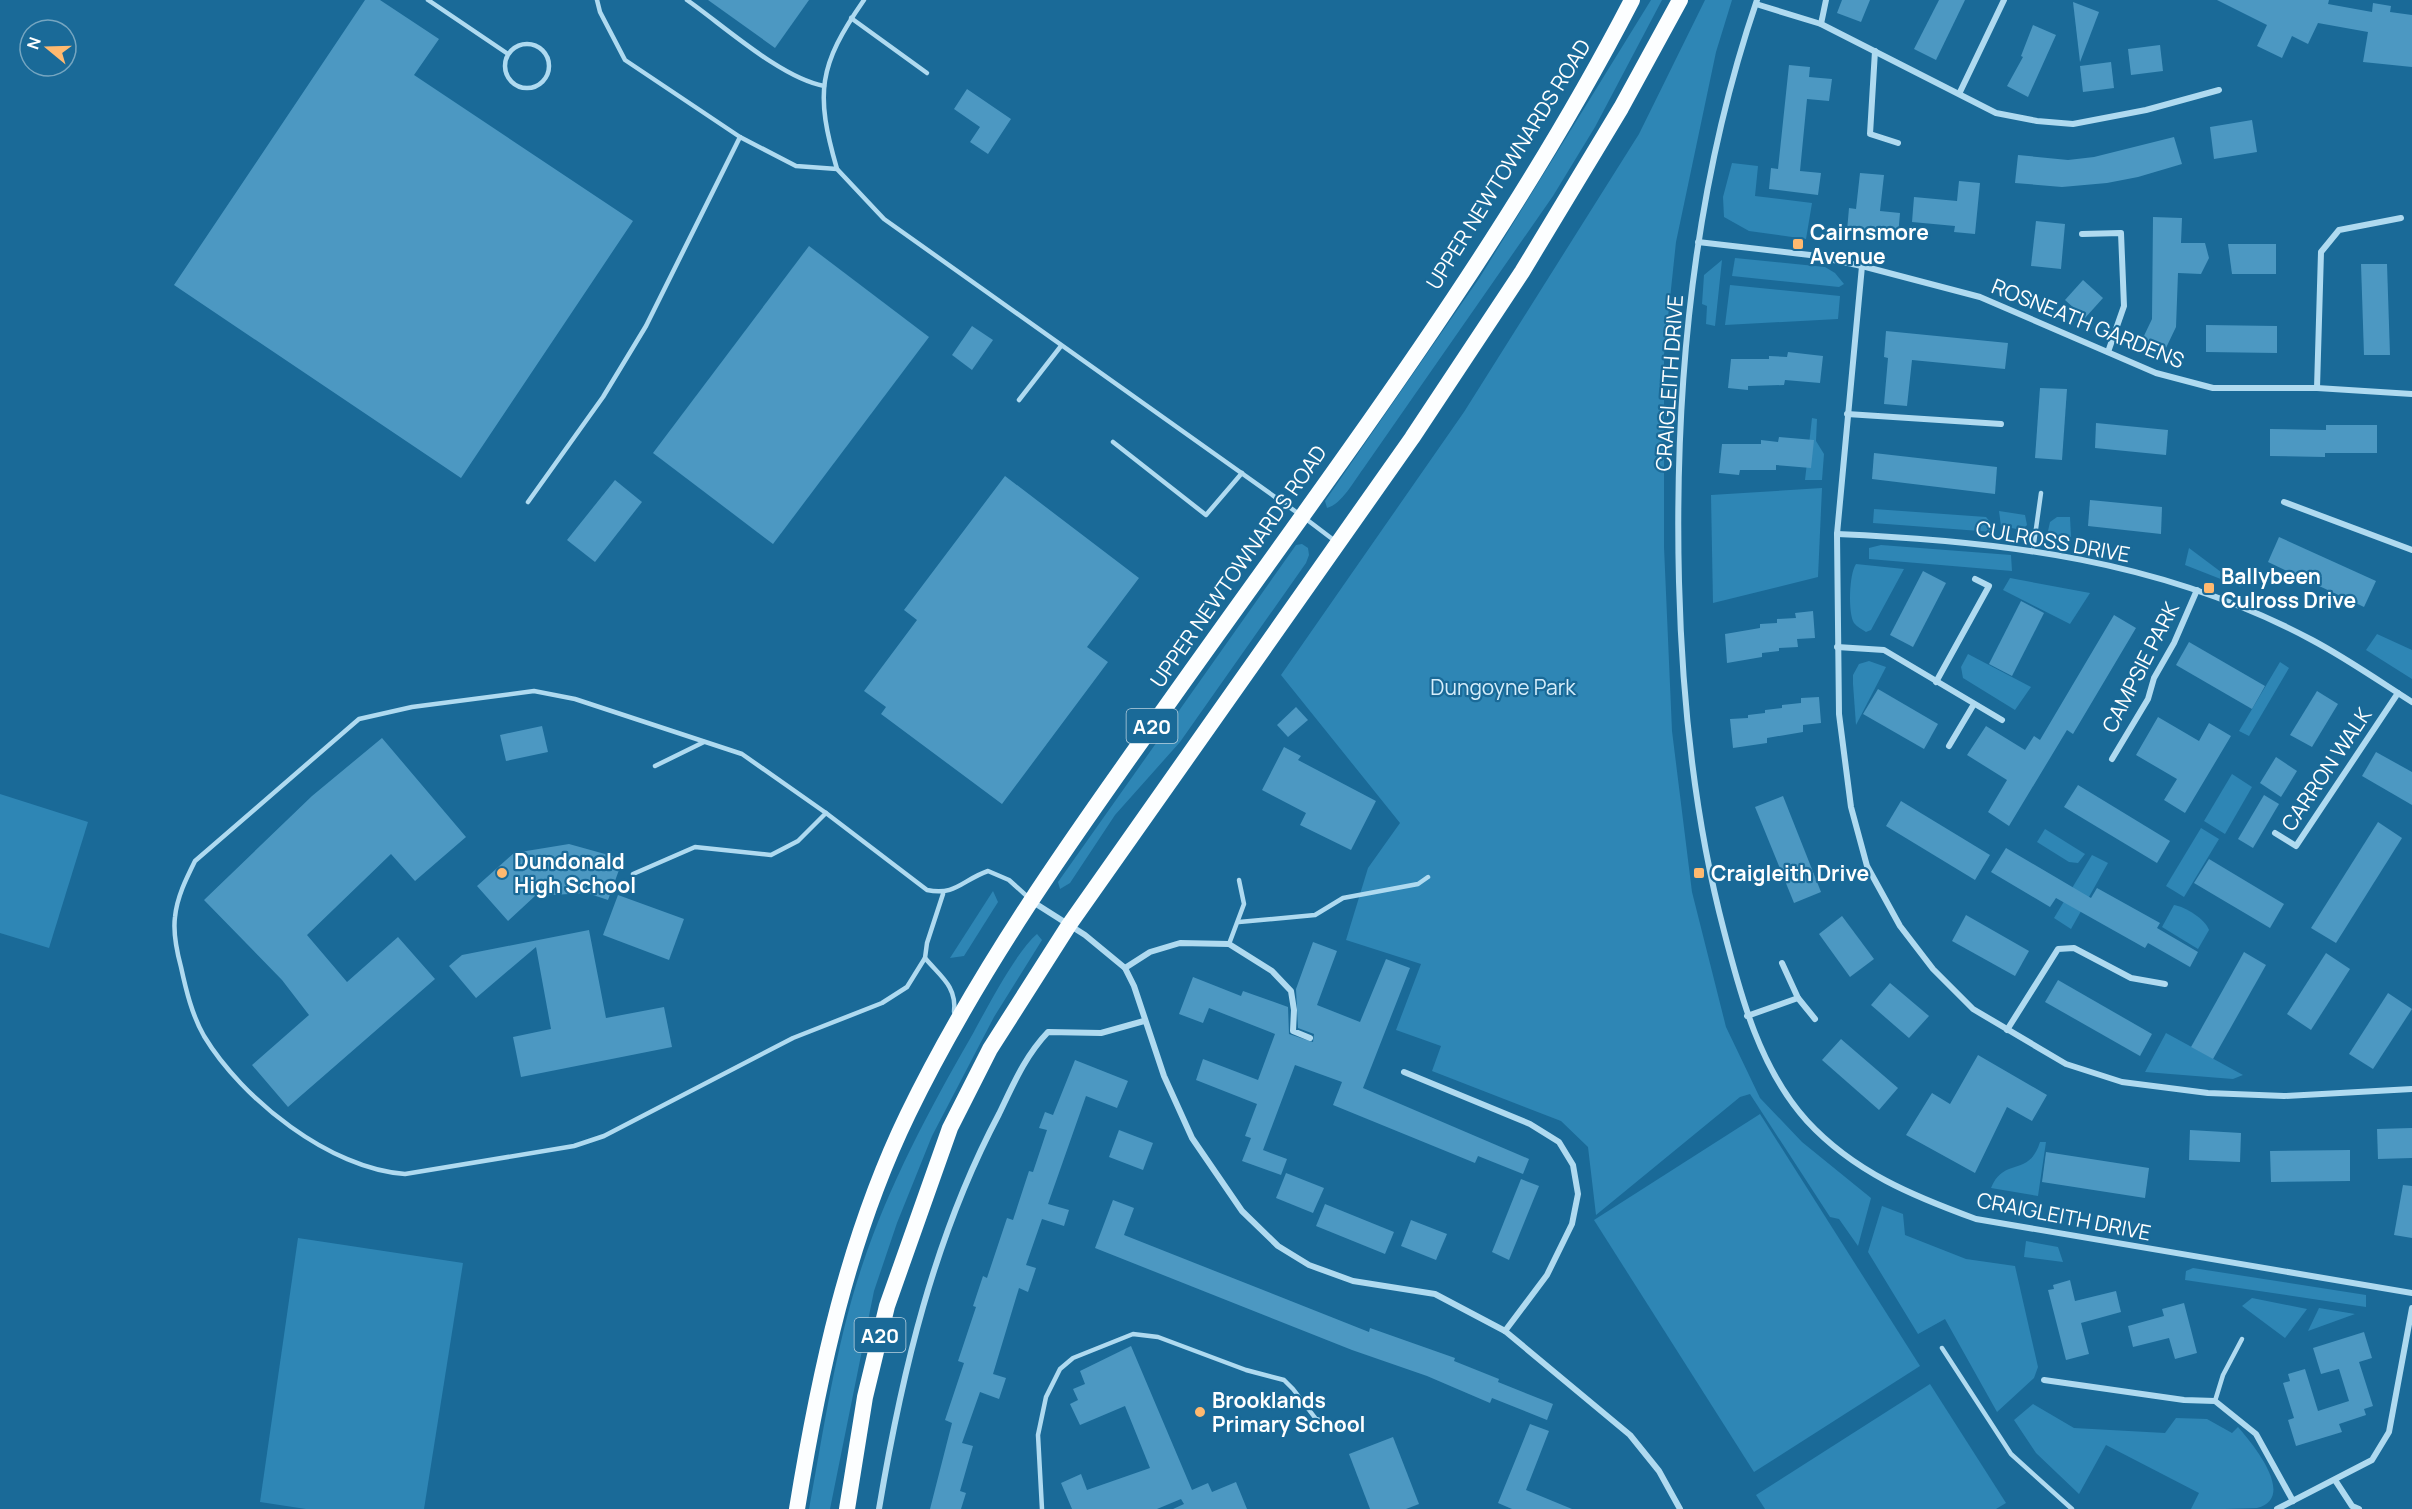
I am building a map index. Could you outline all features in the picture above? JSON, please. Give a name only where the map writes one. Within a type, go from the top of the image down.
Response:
[{"type":"highway","name":"UPPER NEWTOWNARDS ROAD","points":[[797,1509],[831,1340],[855,1248],[869,1207],[907,1116],[953,1030],[1031,901],[1488,248],[1587,87],[1632,0]]},
{"type":"highway","name":"A20","points":[[847,1509],[865,1397],[886,1306],[950,1128],[990,1050],[1068,925],[1412,438],[1522,272],[1621,108],[1680,0]]},
{"type":"street","points":[[1821,24],[1826,0]]},
{"type":"street","points":[[1960,92],[2004,0]]},
{"type":"street","points":[[1756,2],[1821,24],[1996,112],[2037,121],[2073,124],[2146,110],[2219,90]]},
{"type":"street","name":"CRAIGLEITH DRIVE","points":[[1756,2],[1712,157],[1698,242],[1681,411],[1677,521],[1681,641],[1696,794],[1709,875],[1747,1016],[1779,1080],[1807,1121],[1858,1164],[1907,1193],[1976,1219],[2412,1293]]},
{"type":"street","points":[[1875,51],[1870,134],[1898,143]]},
{"type":"street","points":[[2317,388],[2321,252],[2339,230],[2401,218]]},
{"type":"street","points":[[2082,234],[2121,234],[2124,306],[2108,352]]},
{"type":"street","points":[[1698,242],[1810,255],[1862,266],[1837,534],[1839,714],[1851,807],[1871,875],[1900,926],[1933,969],[1973,1009],[2007,1030],[2066,1064],[2122,1082],[2208,1093],[2284,1096],[2412,1089]]},
{"type":"street","name":"ROSNEATH GARDENS","points":[[1862,266],[1980,297],[2156,373],[2213,388],[2317,388],[2412,394]]},
{"type":"street","points":[[1847,414],[2001,424]]},
{"type":"street","points":[[2284,502],[2411,547]]},
{"type":"street","name":"CULROSS DRIVE","points":[[1837,534],[1935,538],[2033,550],[2106,563],[2197,590],[2312,640],[2412,702]]},
{"type":"street","points":[[1936,682],[1989,586],[1975,579]]},
{"type":"street","name":"CAMPSIE PARK","points":[[2112,759],[2148,699],[2154,678],[2174,643],[2197,590]]},
{"type":"street","points":[[1837,647],[1884,650],[2002,720]]},
{"type":"street","name":"CARRON WALK","points":[[2275,833],[2296,846],[2398,693]]},
{"type":"street","points":[[1949,746],[1974,704]]},
{"type":"street","points":[[1031,901],[1085,934],[1125,968],[1192,1138],[1242,1211],[1278,1246],[1309,1265],[1353,1281],[1435,1294],[1505,1331],[1630,1435],[1659,1471],[1680,1509]]},
{"type":"street","points":[[1125,968],[1150,952],[1180,943],[1229,944],[1272,971],[1291,992],[1294,1010],[1293,1031],[1310,1038]]},
{"type":"street","points":[[2007,1030],[2058,949],[2074,948],[2131,978],[2165,984]]},
{"type":"street","points":[[1782,963],[1798,998],[1815,1019]]},
{"type":"street","points":[[1747,1016],[1798,998]]},
{"type":"street","points":[[879,1509],[903,1384],[933,1271],[953,1214],[981,1147],[1032,1049],[1048,1032],[1101,1033],[1144,1021]]},
{"type":"street","points":[[1404,1072],[1530,1124],[1559,1142],[1573,1165],[1578,1194],[1572,1224],[1547,1275],[1505,1331]]},
{"type":"street","points":[[2277,1509],[2372,1460],[2389,1432],[2412,1308]]},
{"type":"street","points":[[2044,1380],[2184,1400],[2216,1401],[2256,1434],[2293,1501]]},
{"type":"street","points":[[2334,1480],[2352,1506],[2359,1509]]},
{"type":"lane","points":[[428,0],[508,54]]},
{"type":"lane","points":[[597,0],[600,12],[626,60],[740,137],[796,166],[837,169]]},
{"type":"lane","points":[[687,0],[782,68],[807,82],[824,86]]},
{"type":"lane","points":[[864,0],[851,18],[828,61],[824,86],[822,101],[826,131],[837,169],[884,219],[1337,543]]},
{"type":"lane","points":[[851,18],[927,72]]},
{"type":"lane","points":[[530,44],[542,49],[549,60],[549,73],[542,83],[530,89],[517,87],[507,78],[504,66],[508,54],[517,45],[530,44]]},
{"type":"lane","points":[[528,502],[603,397],[646,326],[740,137]]},
{"type":"lane","points":[[1019,400],[1060,346]]},
{"type":"lane","points":[[1113,442],[1206,515],[1242,473]]},
{"type":"lane","points":[[2033,550],[2041,493]]},
{"type":"lane","points":[[943,894],[927,943],[925,958],[907,987],[882,1003],[793,1038],[604,1136],[574,1146],[405,1174],[380,1173],[354,1164],[271,1112],[237,1077],[205,1036],[189,1002],[178,954],[174,918],[183,885],[195,861],[359,719],[412,707],[534,691],[575,699],[742,754],[826,813],[927,890],[943,894],[961,887],[971,877],[988,871],[1009,879],[1031,901]]},
{"type":"lane","points":[[655,766],[704,742]]},
{"type":"lane","points":[[633,874],[695,848],[771,855],[798,841],[826,813]]},
{"type":"lane","points":[[1239,922],[1315,915],[1342,898],[1418,884],[1428,877]]},
{"type":"lane","points":[[1229,944],[1244,904],[1239,880]]},
{"type":"lane","points":[[925,958],[950,983],[953,990],[955,1004],[953,1030]]},
{"type":"lane","points":[[1042,1509],[1038,1435],[1046,1397],[1060,1369],[1073,1358],[1133,1334],[1158,1337],[1246,1370],[1284,1380],[1316,1419],[1356,1429]]},
{"type":"lane","points":[[2216,1401],[2223,1375],[2242,1339]]},
{"type":"lane","points":[[1942,1348],[2011,1454],[2072,1509]]},
{"type":"green space","points":[[1651,0],[1662,0],[1595,127],[1553,196],[1352,486],[1338,502],[1327,508],[1325,501],[1480,277]]},
{"type":"green space","name":"Dungoyne Park","points":[[1705,0],[1732,0],[1716,52],[1676,242],[1664,355],[1664,547],[1672,731],[1692,892],[1726,1027],[1760,1098],[1802,1142],[1871,1198],[1858,1246],[1839,1219],[1830,1217],[1750,1094],[1740,1097],[1596,1215],[1588,1147],[1561,1121],[1432,1071],[1441,1046],[1396,1030],[1421,964],[1346,940],[1368,868],[1400,823],[1281,675],[1464,412],[1639,134]]},
{"type":"green space","points":[[1732,163],[1758,166],[1755,196],[1812,203],[1806,239],[1749,231],[1724,217],[1723,197]]},
{"type":"green space","points":[[1735,258],[1825,267],[1835,273],[1844,284],[1839,287],[1732,276]]},
{"type":"green space","points":[[1722,260],[1715,326],[1706,324],[1707,306],[1702,304],[1704,275]]},
{"type":"green space","points":[[1730,285],[1840,296],[1838,319],[1725,325]]},
{"type":"green space","points":[[1812,418],[1817,419],[1816,441],[1824,454],[1822,480],[1805,480]]},
{"type":"green space","points":[[1822,488],[1818,577],[1713,603],[1711,495]]},
{"type":"green space","points":[[1874,509],[1986,517],[1992,524],[1993,532],[1873,523]]},
{"type":"green space","points":[[1999,511],[2025,515],[2027,525],[2022,530],[2001,526]]},
{"type":"green space","points":[[2057,517],[2070,517],[2071,537],[2053,535],[2048,531],[2050,522]]},
{"type":"green space","points":[[1302,544],[1308,548],[1309,555],[1306,563],[1180,742],[1115,815],[1070,883],[1060,889],[1058,882],[1296,545]]},
{"type":"green space","points":[[1881,545],[2011,555],[2012,571],[1869,559],[1869,548]]},
{"type":"green space","points":[[2189,548],[2241,587],[2185,565]]},
{"type":"green space","points":[[1856,564],[1904,569],[1871,630],[1866,632],[1854,623],[1852,618],[1851,584]]},
{"type":"green space","points":[[2010,578],[2090,593],[2070,624],[2003,590]]},
{"type":"green space","points":[[2377,634],[2412,650],[2412,679],[2366,650]]},
{"type":"green space","points":[[1968,654],[2031,687],[2015,710],[1963,678],[1961,667]]},
{"type":"green space","points":[[1869,661],[1886,667],[1856,725],[1853,675],[1859,664]]},
{"type":"green space","points":[[2280,662],[2289,668],[2249,736],[2239,731]]},
{"type":"green space","points":[[2232,774],[2252,787],[2225,834],[2204,821]]},
{"type":"green space","points":[[0,794],[88,822],[49,948],[0,933]]},
{"type":"green space","points":[[2201,828],[2219,839],[2184,897],[2166,886]]},
{"type":"green space","points":[[2045,829],[2085,854],[2078,863],[2069,862],[2037,842]]},
{"type":"green space","points":[[2092,855],[2108,863],[2071,929],[2054,918]]},
{"type":"green space","points":[[993,891],[998,902],[964,956],[950,958]]},
{"type":"green space","points":[[2174,905],[2194,914],[2207,926],[2209,930],[2198,949],[2162,927]]},
{"type":"green space","points":[[1037,934],[1042,940],[994,1017],[932,1136],[897,1223],[874,1291],[830,1509],[809,1509],[845,1325],[873,1236],[897,1177],[940,1092],[1001,983],[1028,943]]},
{"type":"green space","points":[[2166,1033],[2243,1075],[2233,1079],[2145,1072]]},
{"type":"green space","points":[[1760,1114],[1920,1366],[1754,1472],[1594,1220]]},
{"type":"green space","points":[[2040,1142],[2046,1142],[2038,1196],[1991,1188],[1996,1178],[2003,1172],[2030,1160]]},
{"type":"green space","points":[[1882,1206],[1903,1214],[1905,1235],[1966,1259],[2015,1266],[2038,1367],[2034,1378],[1997,1412],[1945,1319],[1918,1334],[1868,1252]]},
{"type":"green space","points":[[298,1238],[463,1263],[424,1509],[306,1509],[260,1502]]},
{"type":"green space","points":[[2026,1241],[2058,1247],[2063,1262],[2024,1257]]},
{"type":"green space","points":[[2193,1268],[2366,1295],[2366,1307],[2185,1280],[2186,1271]]},
{"type":"green space","points":[[2252,1298],[2307,1309],[2285,1338],[2242,1306]]},
{"type":"green space","points":[[2319,1308],[2355,1314],[2308,1331]]},
{"type":"green space","points":[[1930,1384],[2006,1503],[1996,1509],[1765,1509],[1756,1495]]},
{"type":"green space","points":[[2033,1404],[2074,1428],[2165,1433],[2176,1418],[2207,1419],[2232,1433],[2238,1427],[2261,1456],[2268,1469],[2273,1493],[2268,1502],[2257,1508],[2191,1509],[2199,1493],[2106,1445],[2079,1494],[2036,1453],[2014,1420]]},
{"type":"building","points":[[365,0],[380,0],[439,39],[414,75],[633,221],[461,478],[174,285]]},
{"type":"building","points":[[708,0],[809,0],[775,48]]},
{"type":"building","points":[[1842,0],[1870,0],[1861,22],[1837,13]]},
{"type":"building","points":[[1939,0],[1965,0],[1936,60],[1914,49]]},
{"type":"building","points":[[2217,0],[2329,0],[2328,4],[2372,12],[2373,3],[2391,6],[2390,12],[2412,15],[2412,67],[2363,62],[2368,32],[2318,23],[2308,44],[2292,36],[2282,58],[2257,46],[2267,25]]},
{"type":"building","points":[[2073,2],[2099,12],[2080,62]]},
{"type":"building","points":[[2033,25],[2056,35],[2028,97],[2007,86],[2023,57],[2021,56]]},
{"type":"building","points":[[2160,45],[2163,71],[2131,75],[2128,49]]},
{"type":"building","points":[[2111,62],[2114,88],[2083,92],[2080,66]]},
{"type":"building","points":[[1789,65],[1810,67],[1809,77],[1832,79],[1829,101],[1807,99],[1800,171],[1821,173],[1818,195],[1769,189],[1771,168],[1778,169]]},
{"type":"building","points":[[967,89],[1011,119],[988,154],[970,142],[980,127],[954,109]]},
{"type":"building","points":[[2252,120],[2257,152],[2214,159],[2210,127]]},
{"type":"building","points":[[2174,137],[2182,164],[2138,177],[2107,183],[2062,187],[2015,183],[2018,155],[2068,160],[2094,157]]},
{"type":"building","points":[[1860,173],[1884,175],[1880,211],[1900,213],[1898,236],[1847,231],[1849,208],[1856,209]]},
{"type":"building","points":[[1959,181],[1980,183],[1975,234],[1954,232],[1955,226],[1912,222],[1914,197],[1957,201]]},
{"type":"building","points":[[2153,217],[2182,218],[2181,243],[2205,243],[2209,258],[2201,274],[2178,273],[2176,327],[2165,350],[2142,340],[2152,319]]},
{"type":"building","points":[[2036,221],[2065,224],[2061,269],[2031,266]]},
{"type":"building","points":[[2228,244],[2276,244],[2276,274],[2232,274]]},
{"type":"building","points":[[809,246],[929,337],[773,544],[653,453]]},
{"type":"building","points":[[2361,264],[2387,264],[2390,355],[2364,355]]},
{"type":"building","points":[[2083,280],[2103,298],[2085,318],[2065,300]]},
{"type":"building","points":[[2206,325],[2277,326],[2277,353],[2206,352]]},
{"type":"building","points":[[972,326],[993,340],[972,370],[952,355]]},
{"type":"building","points":[[1886,331],[2008,343],[2005,369],[1912,360],[1907,406],[1884,404],[1888,358],[1884,357]]},
{"type":"building","points":[[1788,352],[1823,356],[1820,383],[1785,380],[1784,385],[1748,386],[1748,390],[1728,388],[1731,359],[1787,357]]},
{"type":"building","points":[[2040,388],[2067,389],[2062,460],[2035,458]]},
{"type":"building","points":[[2096,423],[2168,430],[2166,455],[2095,448]]},
{"type":"building","points":[[2326,425],[2377,425],[2377,453],[2325,453],[2325,457],[2270,456],[2270,429],[2326,430]]},
{"type":"building","points":[[1779,437],[1814,440],[1811,468],[1776,465],[1776,470],[1740,470],[1739,475],[1719,473],[1722,444],[1761,444],[1761,440],[1778,442]]},
{"type":"building","points":[[1874,453],[1997,467],[1995,494],[1872,479]]},
{"type":"building","points":[[1005,476],[1139,578],[1087,647],[1108,662],[1002,804],[881,714],[886,707],[864,691],[917,620],[904,610]]},
{"type":"building","points":[[615,480],[642,502],[595,562],[567,540]]},
{"type":"building","points":[[2090,500],[2162,507],[2161,534],[2088,526]]},
{"type":"building","points":[[2279,537],[2376,581],[2364,607],[2268,562]]},
{"type":"building","points":[[1923,571],[1946,583],[1913,647],[1890,635]]},
{"type":"building","points":[[2021,601],[2044,613],[2012,676],[1989,664]]},
{"type":"building","points":[[1813,611],[1815,638],[1797,639],[1798,647],[1779,648],[1779,651],[1762,653],[1762,657],[1727,663],[1725,634],[1760,628],[1760,624],[1777,623],[1777,619],[1796,618],[1795,613]]},
{"type":"building","points":[[2114,615],[2136,628],[2073,734],[2067,730],[2009,826],[1988,812],[2007,780],[1967,755],[1986,726],[2025,750],[2034,736],[2040,740]]},
{"type":"building","points":[[2189,642],[2265,686],[2252,709],[2176,665]]},
{"type":"building","points":[[1878,689],[1938,724],[1924,749],[1863,714]]},
{"type":"building","points":[[2317,691],[2338,704],[2312,747],[2290,735]]},
{"type":"building","points":[[1819,697],[1821,723],[1803,725],[1803,732],[1767,738],[1767,743],[1733,748],[1730,719],[1748,718],[1748,715],[1765,713],[1765,710],[1782,708],[1782,705],[1801,703],[1801,698]]},
{"type":"building","points":[[1296,707],[1308,720],[1288,737],[1277,725]]},
{"type":"building","points":[[2158,717],[2199,741],[2209,723],[2231,736],[2185,813],[2164,800],[2177,779],[2136,755]]},
{"type":"building","points":[[542,726],[548,752],[506,761],[500,735]]},
{"type":"building","points":[[382,738],[466,837],[415,881],[391,854],[307,935],[347,982],[398,937],[435,979],[288,1107],[252,1065],[309,1015],[282,980],[204,900],[312,796]]},
{"type":"building","points":[[1284,747],[1301,756],[1298,760],[1376,801],[1351,850],[1300,825],[1306,813],[1262,790]]},
{"type":"building","points":[[2376,752],[2412,772],[2412,805],[2362,776]]},
{"type":"building","points":[[2276,757],[2297,771],[2281,797],[2260,783]]},
{"type":"building","points":[[2078,785],[2170,841],[2157,863],[2064,807]]},
{"type":"building","points":[[2264,795],[2279,804],[2253,848],[2238,839]]},
{"type":"building","points":[[1783,796],[1821,892],[1794,903],[1755,807]]},
{"type":"building","points":[[1901,801],[1990,855],[1975,880],[1886,826]]},
{"type":"building","points":[[2378,822],[2402,838],[2336,943],[2311,928]]},
{"type":"building","points":[[569,844],[623,859],[608,900],[587,893],[535,896],[508,921],[477,886],[514,853]]},
{"type":"building","points":[[2006,848],[2091,898],[2097,888],[2160,923],[2157,928],[2198,952],[2190,967],[2148,943],[2145,948],[2056,898],[2050,907],[1991,872]]},
{"type":"building","points":[[2209,859],[2284,904],[2270,928],[2194,883]]},
{"type":"building","points":[[618,895],[684,919],[669,960],[603,935]]},
{"type":"building","points":[[1966,915],[2029,951],[2015,976],[1952,941]]},
{"type":"building","points":[[1842,916],[1874,959],[1850,977],[1819,934]]},
{"type":"building","points":[[589,930],[606,1018],[664,1007],[672,1047],[521,1077],[513,1037],[551,1029],[536,947],[476,998],[449,966],[462,955]]},
{"type":"building","points":[[1313,942],[1337,951],[1317,1005],[1360,1022],[1386,959],[1410,968],[1363,1088],[1529,1159],[1523,1174],[1478,1156],[1475,1163],[1333,1105],[1342,1082],[1295,1065],[1263,1150],[1287,1159],[1281,1175],[1242,1161],[1251,1138],[1245,1136],[1257,1104],[1196,1080],[1203,1059],[1258,1080],[1275,1034],[1209,1008],[1203,1023],[1179,1014],[1193,977],[1241,996],[1243,991],[1288,1007],[1289,1034],[1313,1042],[1314,1034],[1298,1028],[1296,989]]},
{"type":"building","points":[[2244,952],[2266,965],[2213,1059],[2191,1047]]},
{"type":"building","points":[[2326,953],[2350,969],[2311,1030],[2287,1014]]},
{"type":"building","points":[[2058,980],[2152,1034],[2140,1056],[2045,1002]]},
{"type":"building","points":[[1890,983],[1929,1016],[1909,1038],[1871,1005]]},
{"type":"building","points":[[2388,993],[2412,1009],[2373,1069],[2349,1054]]},
{"type":"building","points":[[1841,1039],[1898,1088],[1879,1110],[1822,1060]]},
{"type":"building","points":[[1978,1055],[2047,1095],[2032,1121],[2007,1107],[1975,1173],[1906,1135],[1932,1093],[1950,1104]]},
{"type":"building","points":[[1075,1060],[1128,1081],[1117,1108],[1086,1096],[1048,1204],[1069,1210],[1064,1226],[1042,1219],[1026,1265],[1036,1268],[1028,1292],[1019,1288],[993,1374],[1006,1378],[999,1399],[980,1392],[962,1443],[973,1446],[960,1491],[966,1493],[961,1509],[930,1509],[952,1423],[945,1420],[964,1363],[958,1361],[976,1307],[973,1306],[983,1276],[987,1278],[1007,1218],[1013,1220],[1029,1171],[1033,1172],[1047,1130],[1039,1128],[1045,1112],[1053,1115]]},
{"type":"building","points":[[2412,1128],[2412,1158],[2378,1159],[2377,1129]]},
{"type":"building","points":[[1119,1130],[1153,1143],[1143,1170],[1109,1157]]},
{"type":"building","points":[[2190,1130],[2241,1133],[2240,1162],[2189,1160]]},
{"type":"building","points":[[2350,1150],[2350,1181],[2271,1182],[2270,1151]]},
{"type":"building","points":[[2046,1152],[2149,1168],[2145,1198],[2042,1182]]},
{"type":"building","points":[[1286,1173],[1324,1188],[1313,1213],[1276,1198]]},
{"type":"building","points":[[1521,1179],[1539,1186],[1509,1260],[1492,1252]]},
{"type":"building","points":[[2403,1185],[2412,1186],[2412,1238],[2394,1235]]},
{"type":"building","points":[[1113,1200],[1134,1208],[1124,1235],[1369,1332],[1370,1328],[1455,1358],[1454,1361],[1499,1379],[1498,1382],[1553,1404],[1547,1420],[1492,1398],[1490,1403],[1427,1376],[1352,1350],[1095,1248]]},
{"type":"building","points":[[1325,1204],[1394,1232],[1385,1254],[1316,1226]]},
{"type":"building","points":[[1411,1220],[1447,1234],[1436,1260],[1401,1246]]},
{"type":"building","points":[[2070,1280],[2075,1301],[2116,1291],[2121,1312],[2081,1323],[2089,1354],[2066,1360],[2048,1290],[2054,1289],[2053,1285]]},
{"type":"building","points":[[2184,1303],[2197,1353],[2175,1359],[2169,1338],[2133,1347],[2128,1326],[2164,1316],[2162,1309]]},
{"type":"building","points":[[2364,1332],[2372,1358],[2359,1362],[2373,1406],[2364,1409],[2366,1415],[2339,1424],[2342,1432],[2296,1446],[2288,1420],[2294,1418],[2283,1383],[2290,1381],[2288,1374],[2305,1369],[2318,1411],[2349,1401],[2339,1369],[2321,1374],[2313,1348]]},
{"type":"building","points":[[1131,1346],[1192,1490],[1208,1483],[1212,1492],[1236,1482],[1247,1509],[1173,1509],[1184,1504],[1181,1499],[1157,1509],[1072,1509],[1061,1483],[1081,1474],[1087,1490],[1150,1468],[1125,1406],[1080,1425],[1070,1404],[1078,1400],[1073,1389],[1085,1384],[1080,1371]]},
{"type":"building","points":[[1530,1424],[1549,1431],[1526,1490],[1572,1509],[1512,1509],[1498,1503]]},
{"type":"building","points":[[1393,1437],[1419,1504],[1406,1509],[1370,1509],[1349,1454]]},
{"type":"place","name":"Cairnsmore Avenue","points":[[1798,244]]},
{"type":"place","name":"Ballybeen Culross Drive","points":[[2209,588]]},
{"type":"place","name":"Dundonald High School","points":[[502,873]]},
{"type":"place","name":"Craigleith Drive","points":[[1699,873]]},
{"type":"place","name":"Brooklands Primary School","points":[[1200,1412]]}]
